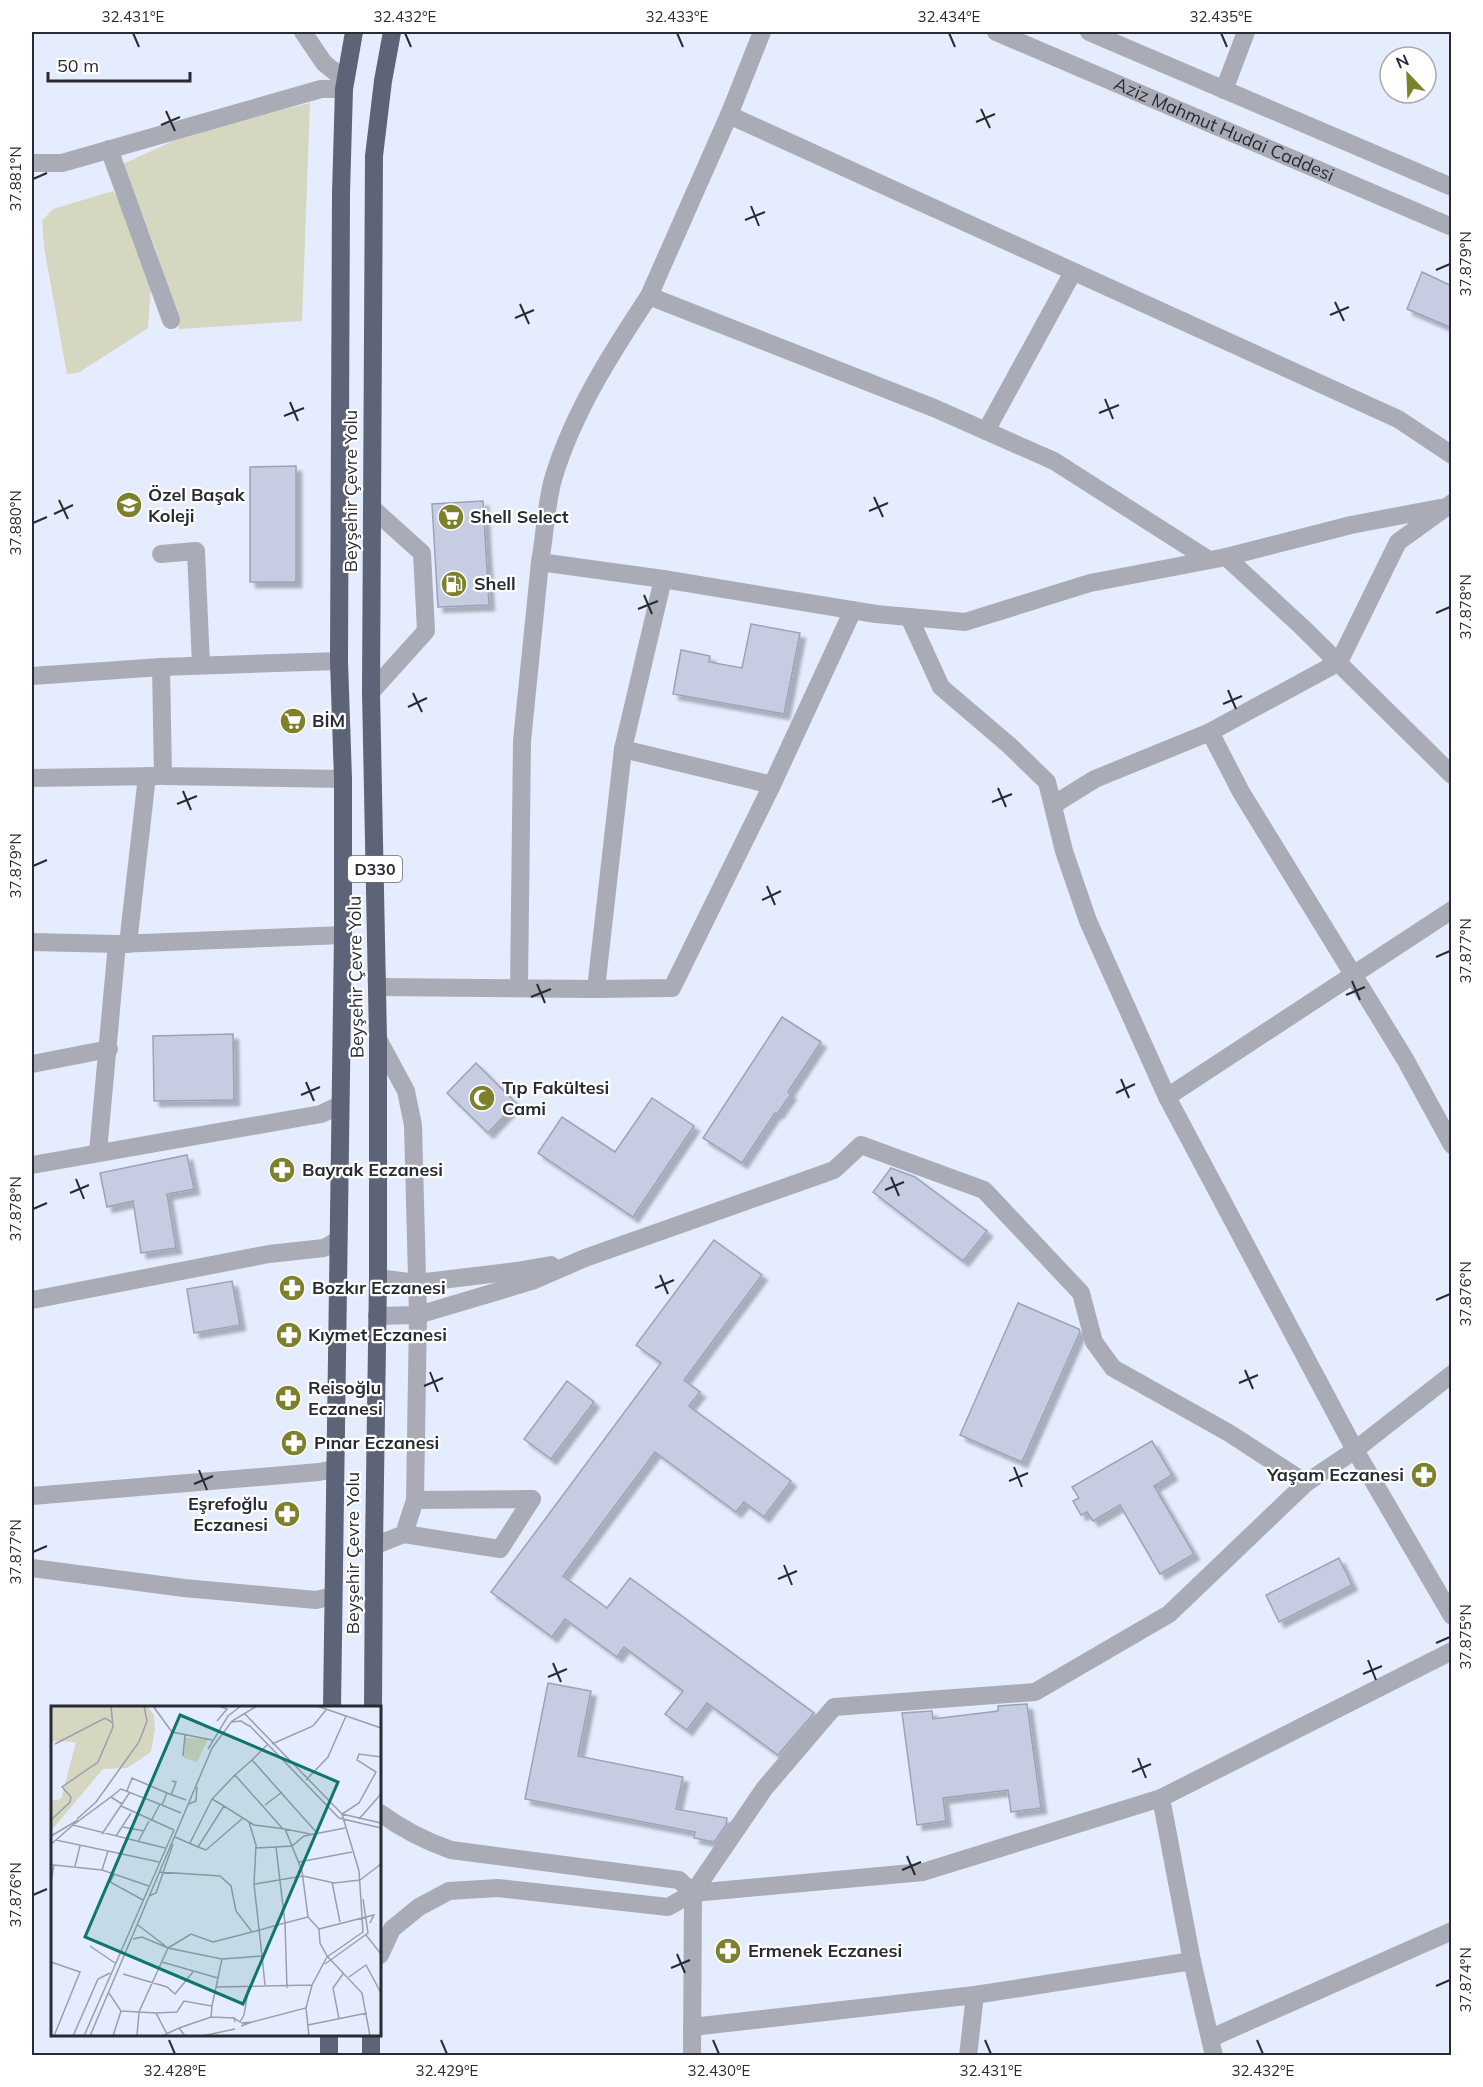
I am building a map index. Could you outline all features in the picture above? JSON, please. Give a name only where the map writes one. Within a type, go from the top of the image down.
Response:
[{"type":"highway","name":"Beyşehir Çevre Yolu","points":[[332,1706],[343,935],[343,780],[339,661],[339,390],[344,85],[354,32]]},
{"type":"highway","name":"Beyşehir Çevre Yolu","points":[[374,1706],[378,987],[371,692],[374,156],[383,81],[392,32]]},
{"type":"highway","points":[[329,2036],[329,2055]]},
{"type":"highway","points":[[371,2036],[371,2055]]},
{"type":"street","points":[[303,32],[324,63],[344,85]]},
{"type":"street","points":[[519,988],[522,741],[540,562],[554,477],[576,418],[617,344],[648,296],[729,115],[762,32]]},
{"type":"street","name":"Aziz Mahmut Hudai Caddesi","points":[[996,32],[1452,227]]},
{"type":"street","name":"Aziz Mahmut Hudai Caddesi","points":[[1089,32],[1452,187]]},
{"type":"street","points":[[1224,90],[1246,32]]},
{"type":"street","points":[[32,163],[62,163],[321,89],[344,85]]},
{"type":"street","points":[[729,115],[1398,419],[1452,455]]},
{"type":"street","points":[[109,149],[171,320]]},
{"type":"street","points":[[986,431],[1074,272]]},
{"type":"street","points":[[648,296],[934,408],[1054,461],[1217,559],[1339,663],[1448,767]]},
{"type":"street","points":[[540,562],[663,579],[853,610],[965,622],[1090,583],[1217,559],[1351,525],[1449,505]]},
{"type":"street","points":[[1053,805],[1095,778],[1210,732],[1339,663],[1398,542],[1449,505]]},
{"type":"street","points":[[371,692],[426,631],[422,553],[372,508]]},
{"type":"street","points":[[161,554],[196,551],[201,665]]},
{"type":"street","points":[[596,989],[623,749],[663,579]]},
{"type":"street","points":[[378,987],[672,988],[772,785],[853,610]]},
{"type":"street","points":[[909,617],[941,687],[1010,746],[1047,782],[1064,851],[1088,921],[1167,1097],[1355,1450],[1452,1616]]},
{"type":"street","points":[[32,676],[201,665],[339,661]]},
{"type":"street","points":[[99,1152],[109,1049],[123,944],[155,776],[161,667]]},
{"type":"street","points":[[1210,732],[1241,792],[1406,1059],[1452,1145]]},
{"type":"street","points":[[623,749],[772,785]]},
{"type":"street","points":[[32,778],[155,776],[343,780]]},
{"type":"street","points":[[1167,1097],[1452,910]]},
{"type":"street","points":[[32,942],[123,944],[343,935]]},
{"type":"street","points":[[378,1039],[406,1091],[414,1125],[417,1282],[416,1500],[404,1534]]},
{"type":"street","points":[[32,1064],[109,1049]]},
{"type":"street","points":[[32,1165],[321,1114],[340,1105]]},
{"type":"street","points":[[376,1316],[417,1316],[532,1281],[585,1258],[834,1170],[861,1145],[984,1190],[1080,1293],[1094,1342],[1113,1368],[1229,1433],[1306,1483]]},
{"type":"street","points":[[32,1300],[269,1254],[324,1248],[338,1240]]},
{"type":"street","points":[[378,1278],[417,1282],[516,1271],[585,1258]]},
{"type":"street","points":[[692,2055],[693,1893],[764,1790],[834,1707],[1035,1692],[1169,1614],[1306,1483],[1355,1450],[1452,1374]]},
{"type":"street","points":[[32,1496],[319,1472],[335,1468]]},
{"type":"street","points":[[374,1546],[404,1534],[500,1549],[532,1498],[416,1500]]},
{"type":"street","points":[[32,1568],[217,1591],[316,1600],[333,1596]]},
{"type":"street","points":[[381,1953],[392,1929],[419,1906],[449,1891],[498,1888],[669,1907],[693,1893],[923,1872],[1161,1798],[1452,1651]]},
{"type":"street","points":[[1161,1798],[1192,1961],[1212,2047],[1452,1931]]},
{"type":"street","points":[[381,1814],[399,1827],[450,1850],[679,1880],[693,1893]]},
{"type":"street","points":[[692,2027],[975,1995],[1192,1961]]},
{"type":"street","points":[[968,2055],[975,1995]]},
{"type":"green space","points":[[310,103],[302,321],[179,329],[156,250],[123,164],[197,130]]},
{"type":"green space","points":[[113,191],[119,200],[151,285],[148,328],[78,373],[67,374],[44,247],[42,221],[53,209]]},
{"type":"building","points":[[1422,272],[1452,286],[1452,328],[1407,309]]},
{"type":"building","points":[[296,466],[296,582],[250,582],[250,467]]},
{"type":"building","points":[[483,501],[489,605],[438,607],[432,504]]},
{"type":"building","points":[[751,624],[800,633],[784,714],[673,694],[681,650],[710,656],[709,662],[742,668]]},
{"type":"building","points":[[782,1017],[821,1042],[788,1092],[791,1094],[777,1114],[775,1113],[742,1163],[703,1138]]},
{"type":"building","points":[[233,1034],[234,1100],[154,1101],[153,1036]]},
{"type":"building","name":"Tıp Fakültesi Cami","points":[[476,1063],[516,1103],[488,1133],[447,1093]]},
{"type":"building","points":[[652,1098],[694,1126],[633,1217],[538,1153],[562,1117],[615,1152]]},
{"type":"building","points":[[187,1155],[194,1189],[167,1194],[176,1248],[141,1253],[133,1201],[107,1207],[100,1173]]},
{"type":"building","points":[[891,1168],[915,1177],[987,1231],[963,1261],[873,1192]]},
{"type":"building","points":[[714,1240],[762,1275],[684,1380],[700,1392],[689,1406],[791,1481],[764,1517],[744,1502],[736,1512],[655,1452],[563,1576],[607,1608],[630,1578],[814,1713],[778,1755],[707,1703],[687,1730],[665,1714],[683,1691],[624,1647],[617,1657],[565,1619],[552,1637],[491,1592],[661,1363],[636,1345]]},
{"type":"building","points":[[232,1281],[240,1325],[194,1333],[187,1289]]},
{"type":"building","points":[[1018,1303],[1079,1329],[1080,1332],[1022,1462],[960,1435]]},
{"type":"building","points":[[567,1381],[594,1402],[551,1459],[524,1439]]},
{"type":"building","points":[[1152,1441],[1172,1475],[1154,1486],[1194,1554],[1160,1574],[1120,1505],[1093,1521],[1087,1512],[1081,1515],[1073,1501],[1079,1498],[1072,1487]]},
{"type":"building","points":[[1339,1558],[1352,1585],[1279,1622],[1266,1595]]},
{"type":"building","points":[[548,1683],[591,1691],[578,1756],[683,1777],[676,1809],[727,1818],[726,1825],[714,1842],[694,1838],[695,1832],[525,1799]]},
{"type":"building","points":[[1027,1704],[1041,1808],[1011,1812],[1008,1790],[943,1798],[946,1821],[917,1825],[902,1713],[932,1711],[933,1719],[998,1711],[998,1706]]},
{"type":"place","name":"Özel Başak Koleji","points":[[129,505]]},
{"type":"place","name":"Shell Select","points":[[451,517]]},
{"type":"place","name":"Shell","points":[[454,584]]},
{"type":"place","name":"BİM","points":[[293,721]]},
{"type":"place","name":"Tıp Fakültesi Cami","points":[[482,1098]]},
{"type":"place","name":"Bayrak Eczanesi","points":[[282,1170]]},
{"type":"place","name":"Bozkır Eczanesi","points":[[292,1288]]},
{"type":"place","name":"Kıymet Eczanesi","points":[[289,1335]]},
{"type":"place","name":"Reisoğlu Eczanesi","points":[[288,1398]]},
{"type":"place","name":"Pınar Eczanesi","points":[[294,1443]]},
{"type":"place","name":"Yaşam Eczanesi","points":[[1424,1475]]},
{"type":"place","name":"Eşrefoğlu Eczanesi","points":[[287,1514]]},
{"type":"place","name":"Ermenek Eczanesi","points":[[728,1951]]}]
